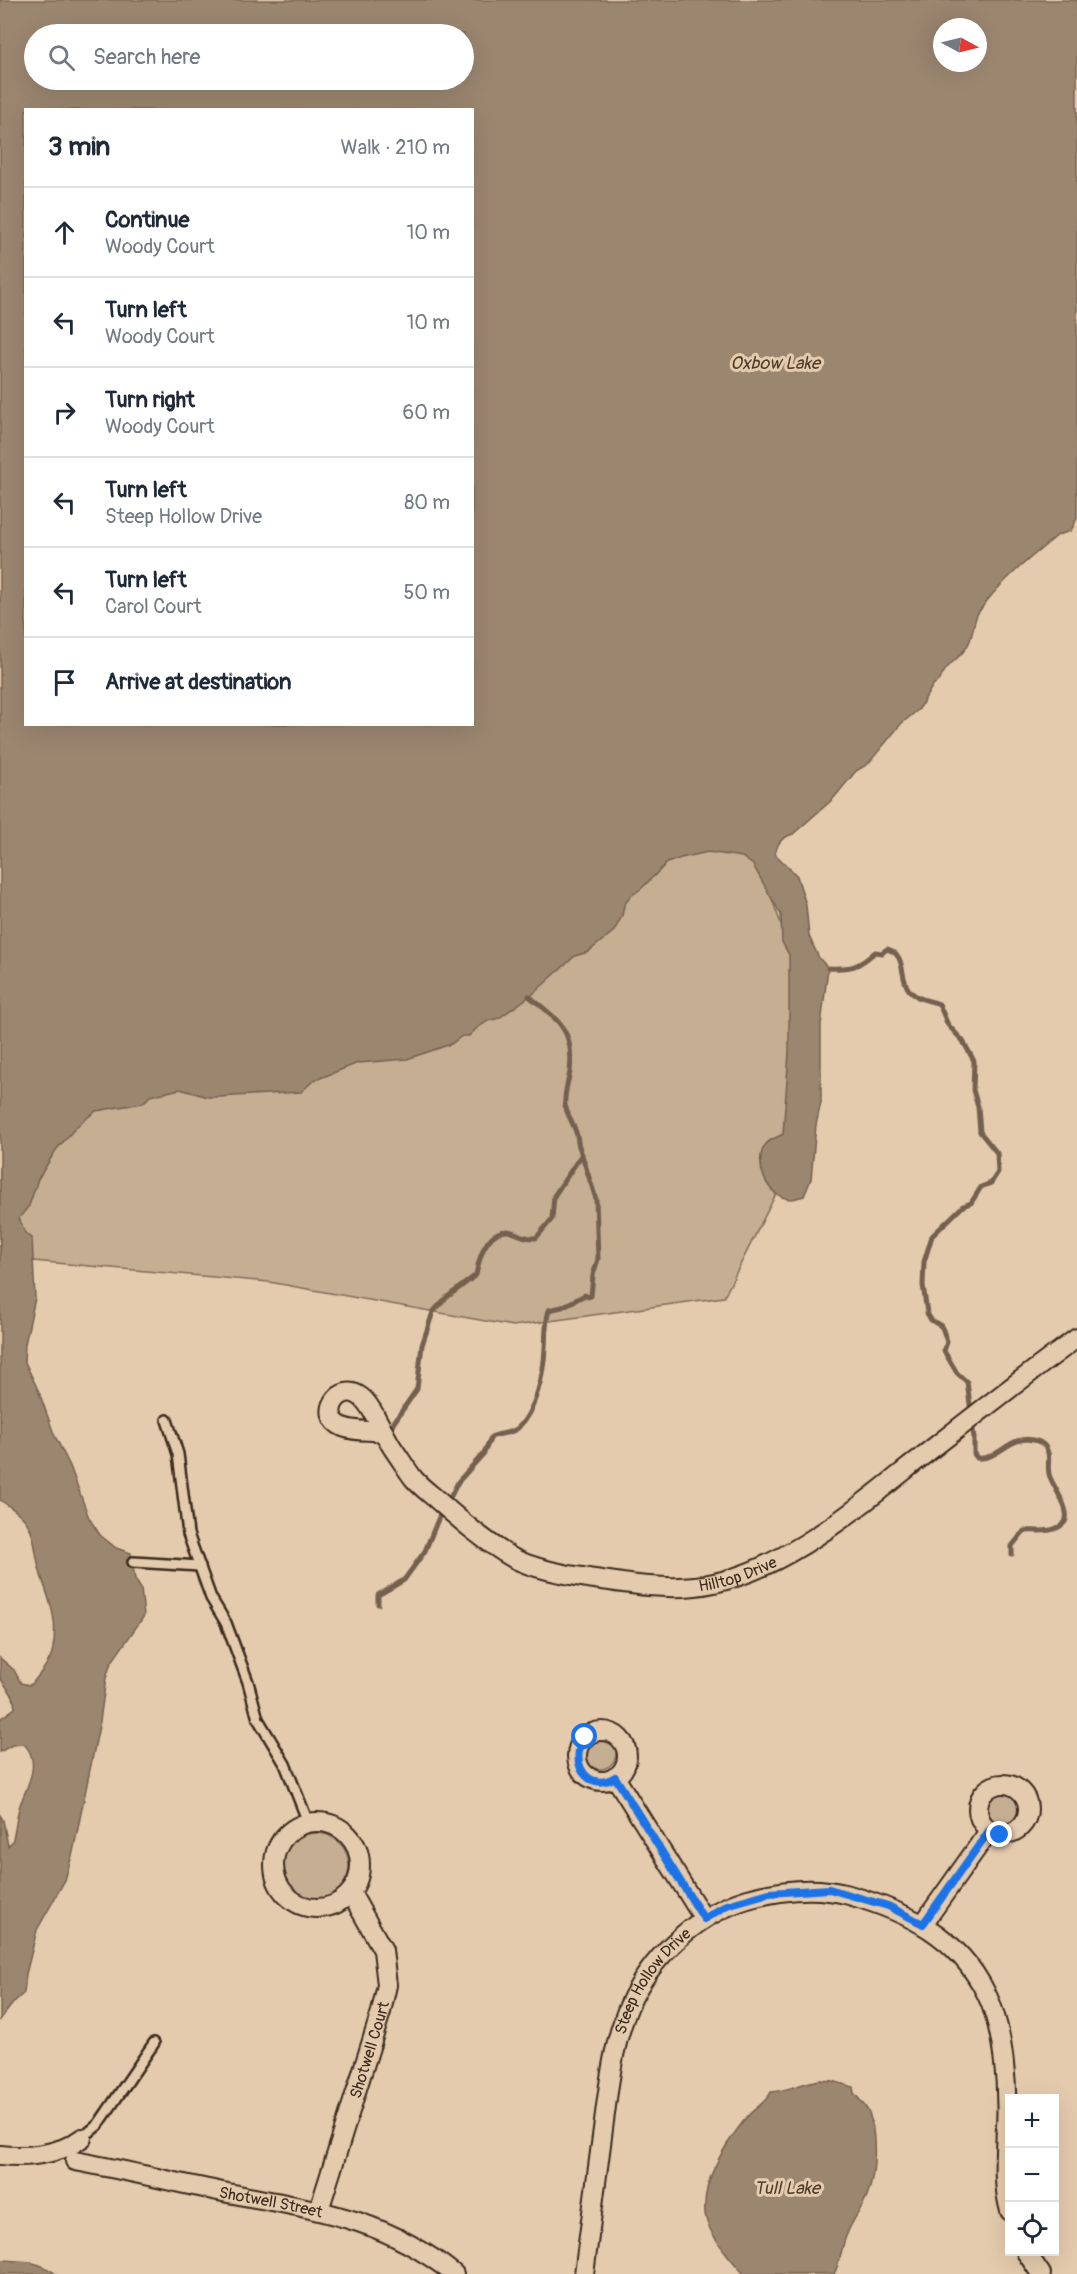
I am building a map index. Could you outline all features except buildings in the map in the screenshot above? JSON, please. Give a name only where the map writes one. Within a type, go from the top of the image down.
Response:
[{"type":"street","name":"Hilltop Drive","points":[[382,1432],[415,1480],[472,1528],[514,1559],[574,1576],[638,1585],[695,1586],[735,1577],[825,1532],[1077,1338]]},
{"type":"street","points":[[615,1777],[704,1919]]},
{"type":"street","points":[[308,1822],[334,1825],[346,1832],[354,1842],[359,1855],[360,1868],[351,1893],[339,1903],[325,1908],[310,1909],[296,1904],[284,1894],[276,1881],[273,1866],[275,1851],[283,1838],[294,1828],[308,1822]]},
{"type":"street","points":[[923,1924],[989,1831]]},
{"type":"street","name":"Steep Hollow Drive","points":[[584,2274],[616,2045],[633,1997],[659,1958],[692,1927],[727,1905],[769,1893],[829,1889],[888,1906],[931,1929],[961,1955],[987,1994],[1001,2042],[1007,2104],[1004,2192],[1007,2202]]},
{"type":"street","name":"Shotwell Court","points":[[319,2210],[381,2012],[387,1985],[383,1950],[351,1893]]},
{"type":"street","points":[[0,2155],[34,2155],[61,2149],[82,2138]]},
{"type":"street","name":"Shotwell Street","points":[[75,2161],[319,2210],[381,2229],[417,2248],[454,2274]]},
{"type":"street","points":[[1029,2256],[1041,2274]]},
{"type":"lane","points":[[167,1420],[178,1454],[188,1534],[211,1598],[226,1623],[248,1682],[258,1719],[285,1764],[308,1822]]},
{"type":"lane","points":[[133,1562],[200,1566]]},
{"type":"lane","points":[[82,2138],[98,2125],[154,2043]]},
{"type":"shaded area","points":[[748,833],[806,993],[789,1168],[724,1297],[513,1326],[269,1282],[0,1258],[0,1166],[35,1071]]},
{"type":"shaded area","points":[[600,1737],[611,1742],[616,1753],[611,1764],[600,1769],[589,1764],[584,1753],[589,1742]]},
{"type":"shaded area","points":[[1004,1793],[1015,1798],[1020,1809],[1015,1820],[1004,1825],[993,1820],[988,1809],[993,1798]]},
{"type":"shaded area","points":[[316,1833],[329,1836],[339,1843],[346,1853],[349,1866],[346,1879],[339,1889],[329,1896],[316,1899],[303,1896],[293,1889],[286,1879],[283,1866],[286,1853],[293,1843],[303,1836]]},
{"type":"water","name":"Oxbow Lake","points":[[0,0],[1077,0],[1077,518],[1071,531],[1058,535],[1036,553],[986,602],[976,617],[969,644],[940,680],[933,685],[919,709],[901,724],[868,764],[856,771],[833,799],[777,846],[775,854],[797,876],[806,905],[809,936],[819,958],[828,968],[821,1025],[821,1102],[816,1125],[811,1179],[804,1196],[791,1199],[775,1193],[764,1178],[761,1169],[762,1151],[766,1144],[783,1134],[789,1053],[789,955],[782,942],[781,915],[753,865],[742,857],[708,852],[667,863],[631,896],[624,905],[622,916],[614,931],[588,952],[575,956],[533,994],[499,1018],[488,1021],[469,1036],[462,1036],[451,1044],[407,1059],[358,1063],[313,1081],[301,1092],[208,1097],[180,1089],[150,1096],[143,1103],[96,1111],[77,1126],[56,1150],[38,1179],[29,1206],[19,1218],[25,1233],[32,1238],[35,1298],[25,1344],[24,1360],[39,1392],[54,1434],[70,1466],[89,1518],[100,1535],[116,1548],[131,1553],[135,1579],[141,1589],[144,1616],[111,1663],[106,1678],[100,1721],[73,1852],[65,1880],[37,1930],[26,1974],[24,1993],[0,2020],[0,1815],[8,1846],[12,1842],[19,1810],[29,1782],[32,1758],[24,1744],[12,1745],[0,1752],[0,1719],[15,1708],[13,1696],[0,1678],[0,1658],[14,1670],[21,1683],[32,1684],[50,1658],[54,1636],[53,1616],[31,1531],[19,1514],[0,1500]]},
{"type":"water","name":"Tull Lake","points":[[820,2080],[853,2087],[854,2093],[868,2111],[873,2129],[874,2152],[873,2175],[866,2198],[849,2229],[834,2274],[744,2274],[720,2245],[706,2220],[705,2200],[711,2175],[723,2150],[738,2128],[771,2092]]},
{"type":"water","points":[[0,2260],[36,2264],[56,2274],[0,2274]]},
{"type":"waterway","points":[[828,968],[853,966],[875,952],[882,953],[887,949],[893,952],[900,961],[909,990],[919,998],[939,1004],[948,1025],[963,1041],[974,1061],[973,1090],[978,1107],[980,1132],[997,1153],[998,1172],[991,1183],[981,1187],[971,1203],[963,1206],[932,1236],[924,1262],[923,1285],[927,1313],[931,1320],[941,1326],[947,1342],[944,1351],[957,1373],[967,1382],[971,1412]]},
{"type":"waterway","points":[[449,1500],[458,1482],[484,1453],[491,1437],[515,1430],[530,1411],[541,1380],[549,1310],[562,1307],[585,1295],[591,1296],[593,1275],[598,1259],[596,1199],[565,1104],[570,1072],[570,1046],[562,1027],[529,996]]},
{"type":"waterway","points":[[390,1428],[417,1389],[422,1345],[433,1312],[446,1298],[476,1275],[485,1246],[494,1235],[508,1231],[536,1238],[552,1219],[554,1196],[582,1154]]},
{"type":"waterway","points":[[972,1422],[974,1454],[977,1458],[985,1458],[1020,1440],[1028,1439],[1043,1444],[1048,1453],[1049,1474],[1065,1507],[1064,1523],[1055,1529],[1024,1531],[1012,1546],[1012,1554]]},
{"type":"waterway","points":[[378,1604],[378,1595],[404,1580],[425,1551],[441,1512]]},
{"type":"route","points":[[585,1737],[578,1746],[577,1758],[580,1769],[588,1777],[599,1781],[611,1780],[615,1777],[704,1919],[727,1905],[769,1893],[829,1889],[888,1906],[923,1924],[989,1831],[1000,1835]]}]
